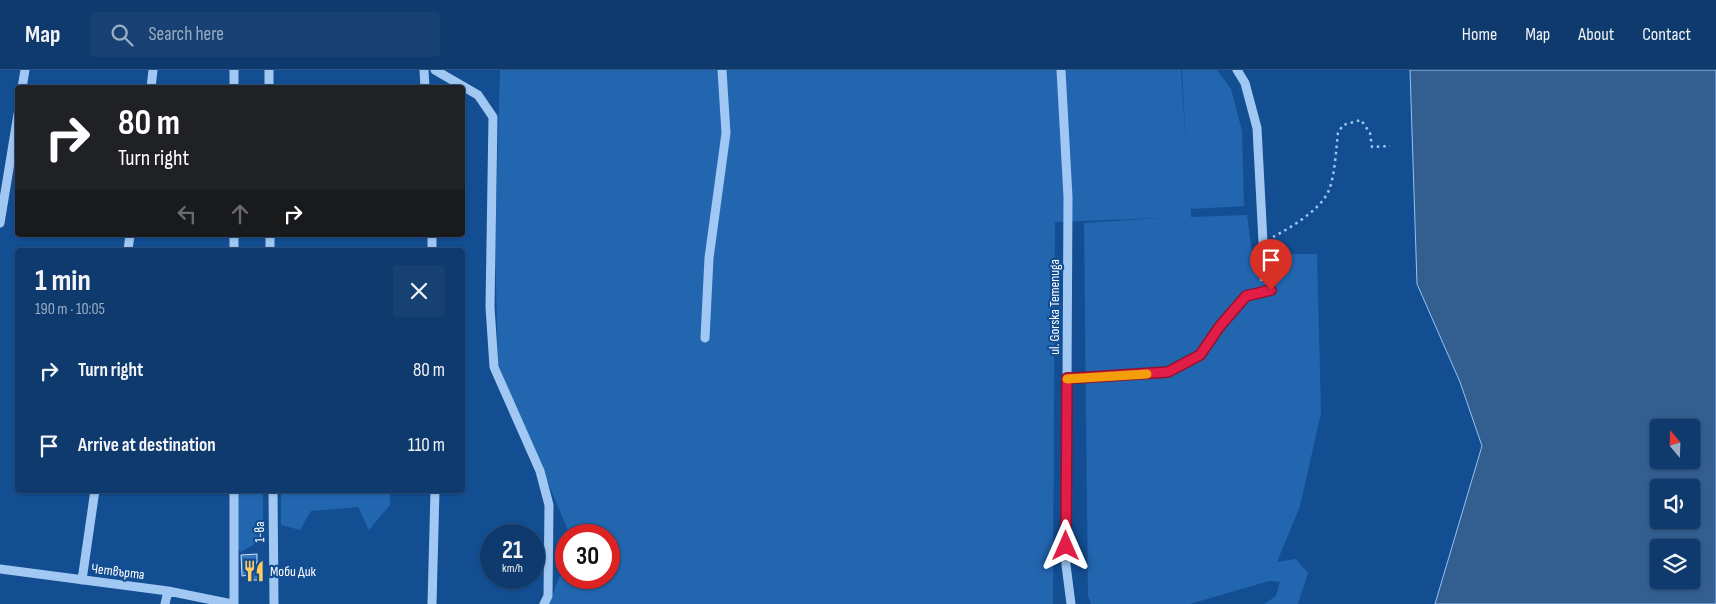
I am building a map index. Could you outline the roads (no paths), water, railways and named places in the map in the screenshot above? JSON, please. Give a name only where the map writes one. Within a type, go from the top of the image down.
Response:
[{"type":"street","points":[[22,85],[25,70]]},
{"type":"street","points":[[151,85],[153,70]]},
{"type":"street","points":[[234,70],[234,85]]},
{"type":"street","points":[[269,70],[270,85]]},
{"type":"street","points":[[424,70],[425,85]]},
{"type":"street","points":[[435,70],[461,85]]},
{"type":"street","points":[[705,338],[709,258],[726,133],[722,70]]},
{"type":"street","name":"ul. Gorska Temenuga","points":[[1062,70],[1068,197],[1066,565],[1071,604]]},
{"type":"street","points":[[1237,70],[1245,83],[1257,128],[1263,242]]},
{"type":"street","points":[[465,87],[478,95],[493,117],[490,307],[494,367],[540,471],[549,505],[548,596],[544,604]]},
{"type":"street","points":[[0,223],[15,132]]},
{"type":"street","points":[[1067,378],[1168,372],[1200,355],[1220,326],[1246,296],[1271,290]]},
{"type":"street","points":[[82,580],[95,493]]},
{"type":"street","points":[[233,604],[234,493]]},
{"type":"street","name":"1-ва","points":[[272,493],[274,604]]},
{"type":"street","points":[[432,604],[435,493]]},
{"type":"street","name":"Четвърта","points":[[0,569],[168,591],[233,604]]},
{"type":"street","points":[[165,604],[168,591]]},
{"type":"place","name":"Моби Дик","points":[[254,571]]}]
